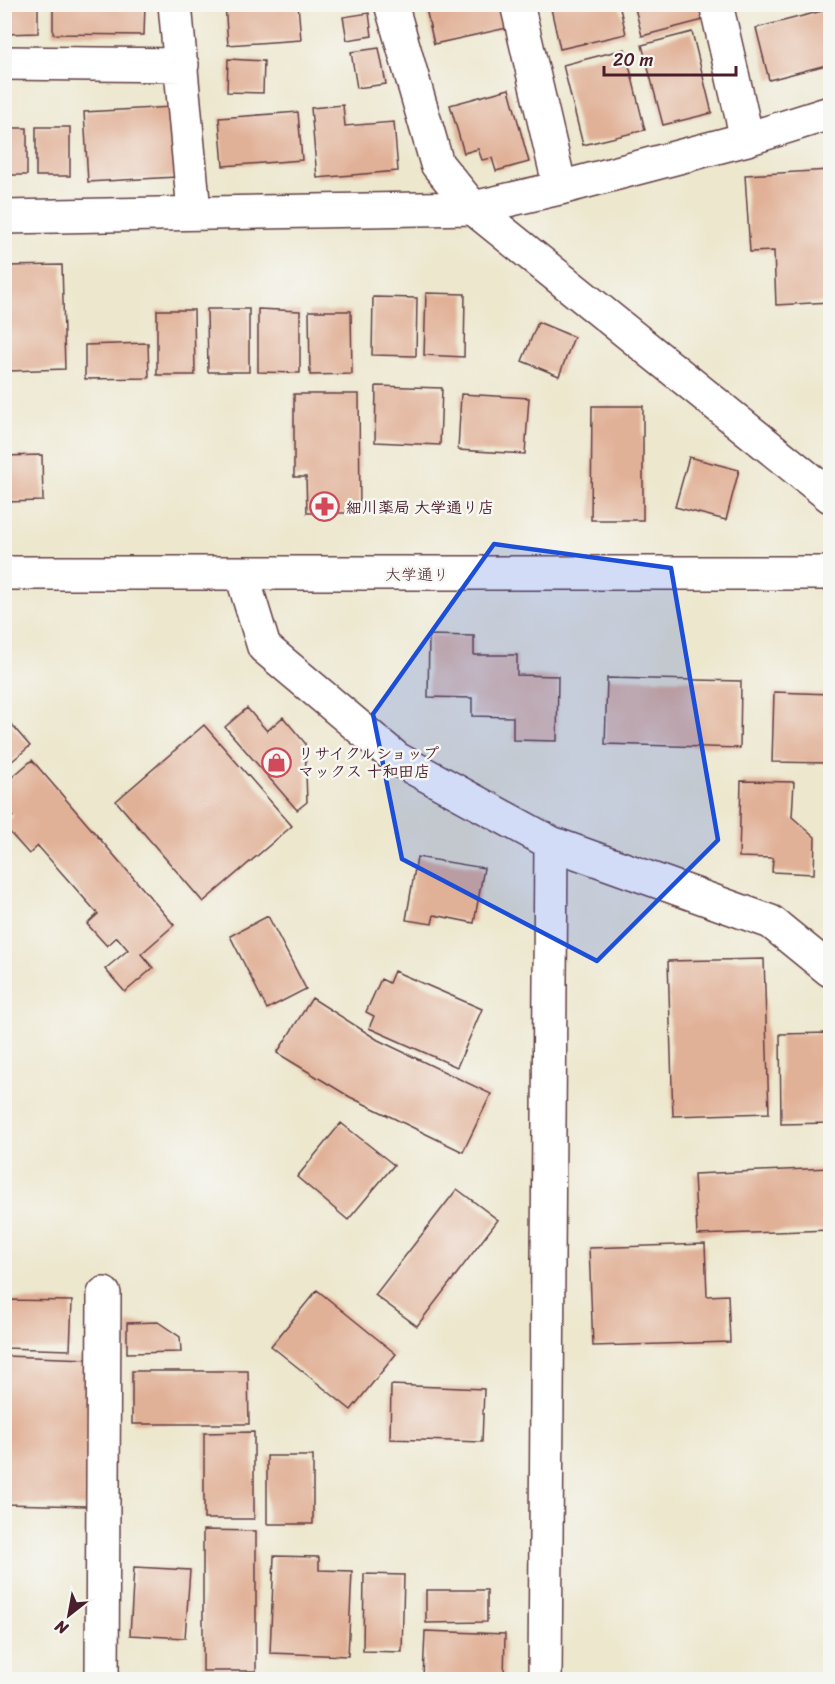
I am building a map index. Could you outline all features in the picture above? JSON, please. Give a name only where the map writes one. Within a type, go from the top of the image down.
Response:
[{"type":"street","points":[[175,4],[183,64],[194,212]]},
{"type":"street","points":[[391,4],[437,164],[473,207],[831,496]]},
{"type":"street","points":[[517,4],[560,189]]},
{"type":"street","points":[[716,4],[747,139]]},
{"type":"street","points":[[4,63],[183,64]]},
{"type":"street","points":[[4,217],[473,207],[560,189],[747,139],[831,113]]},
{"type":"street","name":"大学通り","points":[[4,573],[242,575],[831,573]]},
{"type":"street","points":[[242,575],[264,646],[397,759],[551,843],[771,922],[831,970]]},
{"type":"street","points":[[545,1680],[551,843]]},
{"type":"street","points":[[102,1680],[104,1294]]},
{"type":"highlighted area","points":[[494,544],[671,568],[718,840],[597,961],[402,859],[373,714]]},
{"type":"building","points":[[4,4],[38,4],[38,33],[4,34]]},
{"type":"building","points":[[53,4],[145,4],[144,35],[53,34]]},
{"type":"building","points":[[225,4],[298,4],[301,40],[228,45]]},
{"type":"building","points":[[425,4],[502,4],[507,28],[434,44]]},
{"type":"building","points":[[550,4],[619,4],[626,34],[560,49]]},
{"type":"building","points":[[634,4],[703,4],[707,19],[642,36]]},
{"type":"building","points":[[830,9],[830,64],[769,80],[756,28]]},
{"type":"building","points":[[369,13],[372,36],[347,40],[343,17]]},
{"type":"building","points":[[692,32],[712,113],[663,125],[642,45]]},
{"type":"building","points":[[379,48],[386,84],[357,88],[351,52]]},
{"type":"building","points":[[625,49],[645,130],[583,145],[563,65]]},
{"type":"building","points":[[228,59],[264,61],[263,93],[227,92]]},
{"type":"building","points":[[509,89],[529,162],[496,171],[492,158],[482,160],[478,149],[464,153],[450,105]]},
{"type":"building","points":[[343,105],[345,126],[394,122],[398,171],[317,178],[311,108]]},
{"type":"building","points":[[172,107],[176,177],[88,182],[84,112]]},
{"type":"building","points":[[298,112],[302,160],[223,166],[219,118]]},
{"type":"building","points":[[36,127],[70,127],[70,176],[36,176]]},
{"type":"building","points":[[4,128],[27,128],[27,175],[4,175]]},
{"type":"building","points":[[829,170],[830,302],[776,305],[774,251],[750,252],[745,175]]},
{"type":"building","points":[[62,265],[65,369],[9,371],[6,266]]},
{"type":"building","points":[[426,293],[465,294],[464,357],[424,355]]},
{"type":"building","points":[[373,297],[417,298],[416,356],[372,355]]},
{"type":"building","points":[[207,309],[249,309],[249,372],[208,372]]},
{"type":"building","points":[[258,309],[300,311],[300,373],[258,372]]},
{"type":"building","points":[[157,310],[194,310],[195,375],[157,375]]},
{"type":"building","points":[[309,311],[351,311],[352,374],[310,375]]},
{"type":"building","points":[[538,322],[574,337],[559,376],[522,361]]},
{"type":"building","points":[[148,343],[149,378],[85,379],[85,345]]},
{"type":"building","points":[[376,386],[442,388],[440,445],[375,442]]},
{"type":"building","points":[[294,394],[359,394],[360,513],[307,513],[306,477],[294,477]]},
{"type":"building","points":[[461,394],[529,398],[525,454],[458,450]]},
{"type":"building","points":[[592,406],[643,406],[643,520],[591,520]]},
{"type":"building","points":[[42,455],[43,501],[4,502],[4,456]]},
{"type":"building","points":[[689,457],[739,470],[726,520],[675,507]]},
{"type":"building","points":[[429,635],[474,636],[474,655],[517,655],[517,675],[558,676],[557,741],[513,740],[513,717],[472,716],[472,698],[428,697]]},
{"type":"building","points":[[607,678],[741,681],[740,748],[605,744]]},
{"type":"building","points":[[774,692],[830,694],[830,763],[772,762]]},
{"type":"building","points":[[247,708],[267,731],[283,717],[305,743],[307,802],[297,810],[225,727]]},
{"type":"building","points":[[4,716],[30,746],[4,768]]},
{"type":"building","points":[[204,725],[292,826],[203,902],[116,801]]},
{"type":"building","points":[[32,760],[174,925],[141,954],[153,968],[125,992],[105,969],[128,950],[117,937],[107,946],[87,924],[98,914],[38,846],[29,854],[4,826],[13,816],[4,807],[4,784]]},
{"type":"building","points":[[741,781],[794,782],[792,817],[815,837],[814,874],[772,872],[773,858],[739,857]]},
{"type":"building","points":[[417,857],[484,868],[474,923],[434,915],[432,924],[406,920]]},
{"type":"building","points":[[268,916],[306,989],[267,1009],[230,936]]},
{"type":"building","points":[[764,959],[769,1113],[673,1116],[668,961]]},
{"type":"building","points":[[394,971],[482,1009],[457,1067],[369,1028],[374,1016],[366,1012],[381,979],[389,983]]},
{"type":"building","points":[[312,998],[378,1040],[491,1094],[463,1152],[350,1097],[277,1053]]},
{"type":"building","points":[[830,1033],[830,1123],[781,1124],[780,1034]]},
{"type":"building","points":[[341,1123],[394,1165],[348,1220],[297,1177]]},
{"type":"building","points":[[830,1168],[830,1230],[697,1235],[694,1174]]},
{"type":"building","points":[[457,1189],[498,1220],[417,1326],[375,1295]]},
{"type":"building","points":[[705,1244],[707,1296],[728,1295],[730,1342],[593,1346],[589,1248]]},
{"type":"building","points":[[317,1290],[396,1354],[351,1410],[271,1346]]},
{"type":"building","points":[[4,1300],[72,1301],[70,1350],[4,1348]]},
{"type":"building","points":[[158,1322],[180,1337],[181,1352],[127,1353],[127,1323]]},
{"type":"building","points":[[4,1356],[90,1359],[86,1506],[4,1504]]},
{"type":"building","points":[[132,1371],[248,1371],[249,1424],[132,1424]]},
{"type":"building","points":[[391,1385],[484,1389],[482,1442],[390,1439]]},
{"type":"building","points":[[254,1432],[254,1519],[204,1519],[204,1433]]},
{"type":"building","points":[[267,1456],[313,1456],[313,1524],[267,1524]]},
{"type":"building","points":[[203,1530],[256,1531],[256,1671],[203,1671]]},
{"type":"building","points":[[274,1556],[319,1557],[319,1570],[352,1571],[348,1656],[270,1653]]},
{"type":"building","points":[[134,1567],[190,1570],[185,1638],[130,1635]]},
{"type":"building","points":[[364,1574],[404,1575],[402,1652],[363,1651]]},
{"type":"building","points":[[426,1590],[487,1590],[487,1622],[426,1623]]},
{"type":"building","points":[[425,1631],[505,1634],[504,1680],[423,1678]]},
{"type":"place","name":"細川薬局 大学通り店","points":[[325,507]]},
{"type":"place","name":"リサイクルショップ マックス 十和田店","points":[[277,762]]}]
